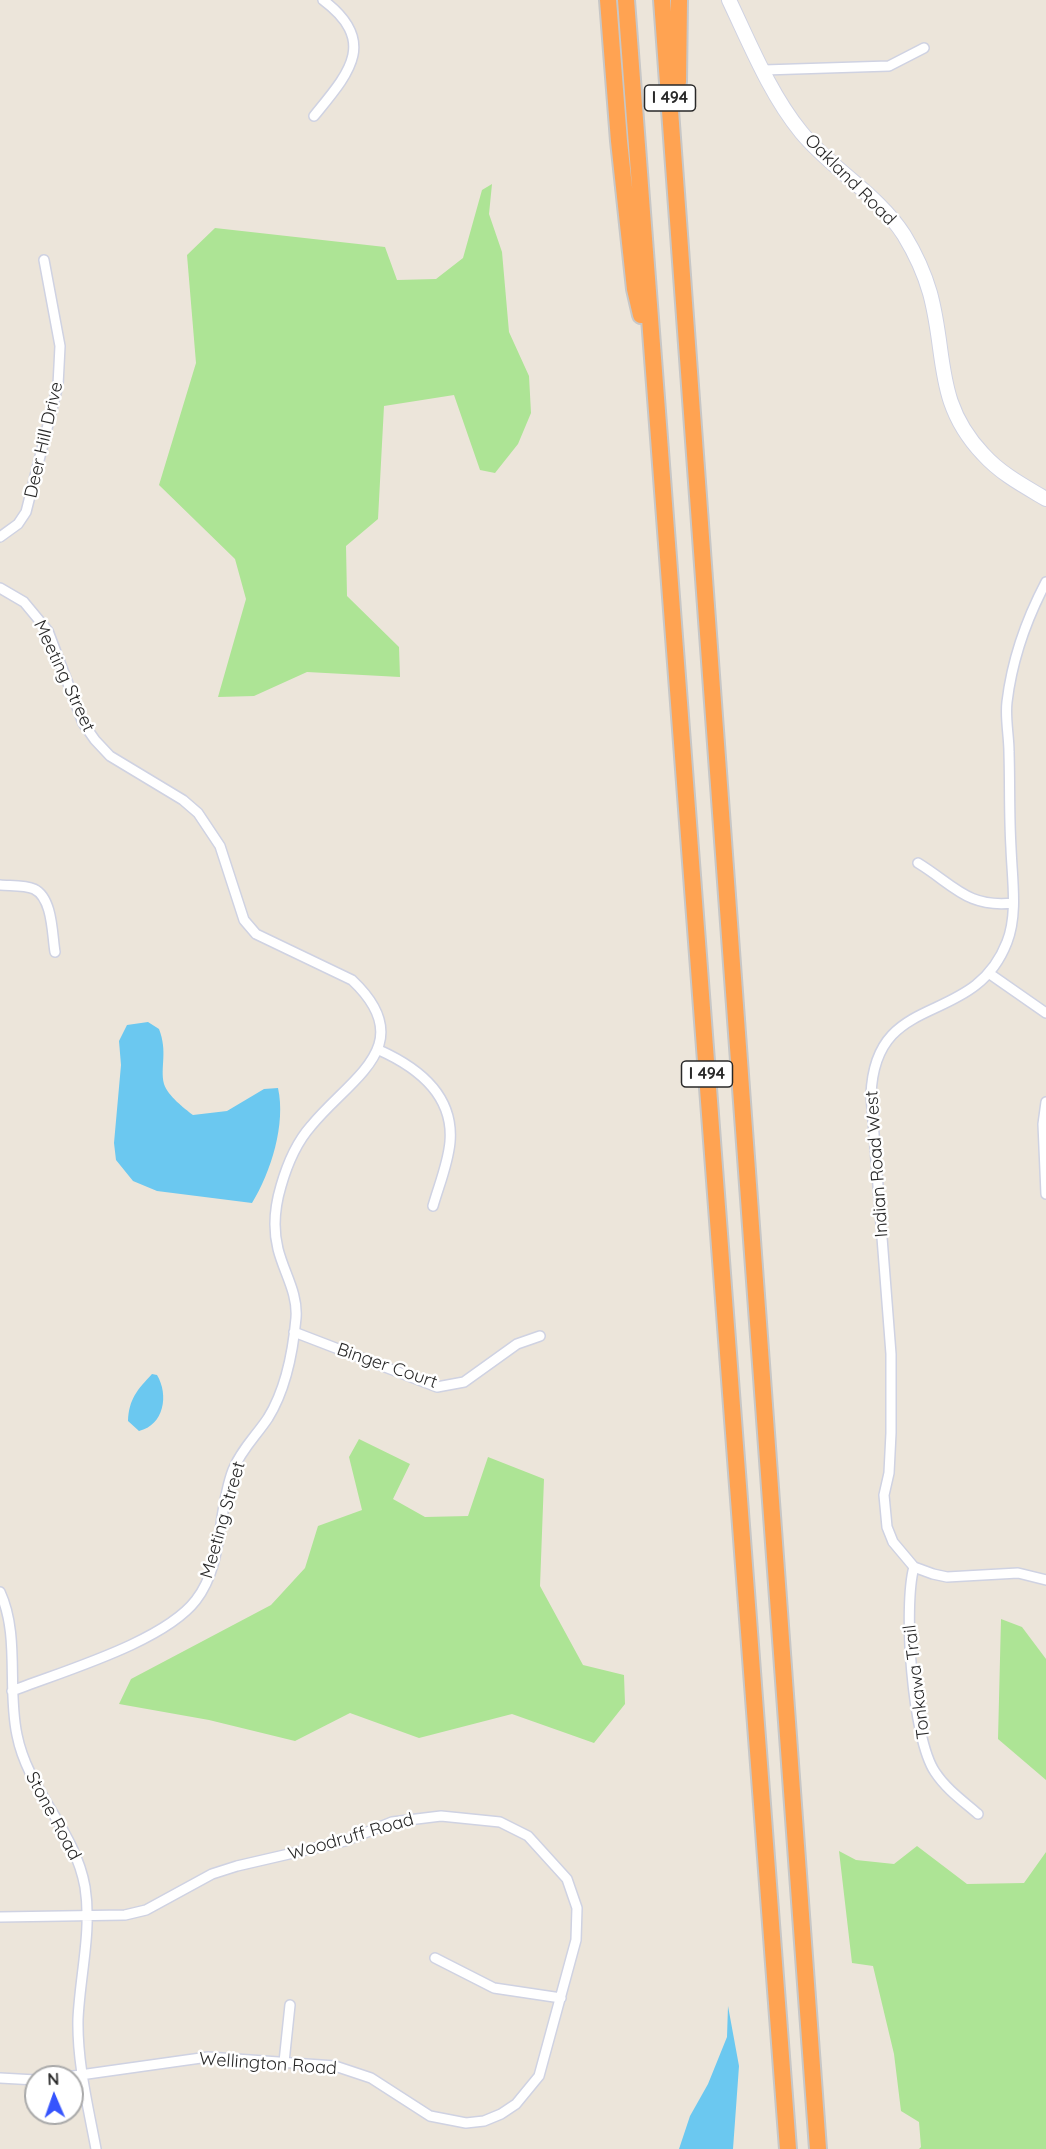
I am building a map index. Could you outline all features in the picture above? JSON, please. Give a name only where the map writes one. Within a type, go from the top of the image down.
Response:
[{"type":"highway","points":[[608,0],[619,141],[635,289],[651,363]]},
{"type":"highway","name":"I 494","points":[[626,0],[644,217],[651,363],[788,2149]]},
{"type":"highway","name":"I 494","points":[[662,0],[818,2149]]},
{"type":"highway","points":[[677,197],[679,0]]},
{"type":"street","points":[[314,116],[342,81],[354,57],[351,31],[345,19],[323,0]]},
{"type":"street","name":"Oakland Road","points":[[729,0],[764,70],[801,132],[886,214],[902,232],[913,251],[931,295],[945,388],[953,410],[966,431],[995,466],[1046,499]]},
{"type":"street","points":[[764,70],[890,66],[924,48]]},
{"type":"street","name":"Deer Hill Drive","points":[[0,537],[18,524],[27,512],[58,386],[60,346],[44,260]]},
{"type":"street","name":"Indian Road West","points":[[914,1567],[893,1542],[884,1513],[893,1393],[871,1095],[872,1072],[883,1045],[903,1024],[964,995],[990,974],[1008,940],[1012,903],[1007,705],[1016,653],[1046,582]]},
{"type":"street","name":"Meeting Street","points":[[0,588],[24,602],[48,631],[83,723],[95,740],[110,756],[183,800],[198,813],[220,846],[244,920],[256,934],[351,980],[364,992],[378,1023],[379,1050],[372,1063],[309,1127],[297,1146],[281,1187],[276,1234],[295,1300],[294,1332],[286,1378],[279,1398],[233,1470],[214,1559],[198,1598],[185,1614],[151,1636],[12,1691]]},
{"type":"street","points":[[918,863],[969,899],[982,904],[1012,903]]},
{"type":"street","points":[[0,885],[34,889],[41,894],[49,911],[55,952]]},
{"type":"street","points":[[990,974],[1046,1014]]},
{"type":"street","points":[[379,1050],[423,1074],[436,1092],[446,1113],[450,1142],[433,1206]]},
{"type":"street","points":[[1046,1102],[1043,1124],[1046,1194]]},
{"type":"street","name":"Binger Court","points":[[294,1332],[437,1387],[464,1382],[517,1344],[540,1336]]},
{"type":"street","points":[[914,1567],[947,1577],[1018,1573],[1046,1580]]},
{"type":"street","name":"Tonkawa Trail","points":[[914,1567],[908,1592],[920,1732],[934,1771],[948,1789],[978,1814]]},
{"type":"street","name":"Stone Road","points":[[0,1592],[9,1617],[12,1691],[17,1736],[23,1759],[33,1781],[60,1823],[76,1855],[85,1888],[87,1917],[78,2019],[82,2065]]},
{"type":"street","name":"Woodruff Road","points":[[0,1917],[125,1915],[146,1910],[212,1874],[345,1841],[392,1822],[441,1816],[500,1822],[528,1836],[558,1866],[573,1893],[579,1924],[561,1998]]},
{"type":"street","points":[[435,1958],[494,1988],[561,1998]]},
{"type":"street","name":"Wellington Road","points":[[84,2074],[208,2057],[335,2066],[371,2078],[430,2116],[466,2124],[484,2121],[501,2114],[516,2104],[539,2076],[561,1998]]},
{"type":"street","points":[[284,2062],[290,2005]]},
{"type":"street","points":[[0,2078],[24,2079]]},
{"type":"street","name":"Stone Road","points":[[84,2080],[96,2149]]},
{"type":"green space","points":[[492,184],[489,214],[502,252],[509,332],[529,376],[531,413],[518,444],[495,473],[480,470],[454,395],[384,406],[378,519],[346,546],[347,596],[399,647],[400,677],[307,672],[254,696],[218,697],[246,599],[235,559],[159,485],[196,363],[187,255],[215,228],[385,247],[397,280],[436,279],[463,258],[482,190]]},
{"type":"green space","points":[[359,1439],[410,1464],[393,1499],[425,1517],[468,1516],[488,1457],[544,1479],[540,1586],[583,1665],[624,1675],[625,1704],[594,1743],[512,1714],[419,1738],[350,1713],[295,1741],[209,1720],[119,1704],[131,1679],[271,1605],[305,1568],[318,1526],[362,1510],[349,1457]]},
{"type":"green space","points":[[1001,1619],[1022,1627],[1046,1659],[1046,1780],[998,1739]]},
{"type":"green space","points":[[917,1846],[967,1884],[1024,1883],[1046,1852],[1046,2149],[919,2149],[921,2147],[919,2122],[901,2111],[894,2054],[873,1966],[852,1963],[839,1851],[856,1860],[894,1864]]},
{"type":"water","points":[[148,1022],[159,1029],[162,1037],[164,1084],[169,1093],[193,1115],[227,1111],[264,1089],[278,1088],[280,1117],[275,1147],[265,1177],[252,1203],[157,1191],[133,1181],[116,1160],[114,1143],[121,1065],[119,1041],[127,1025]]},
{"type":"water","points":[[152,1374],[157,1375],[161,1383],[162,1408],[154,1423],[139,1431],[128,1421],[130,1407],[138,1390]]},
{"type":"water","points":[[728,2006],[739,2066],[733,2149],[679,2149],[690,2116],[708,2084],[727,2037]]}]
